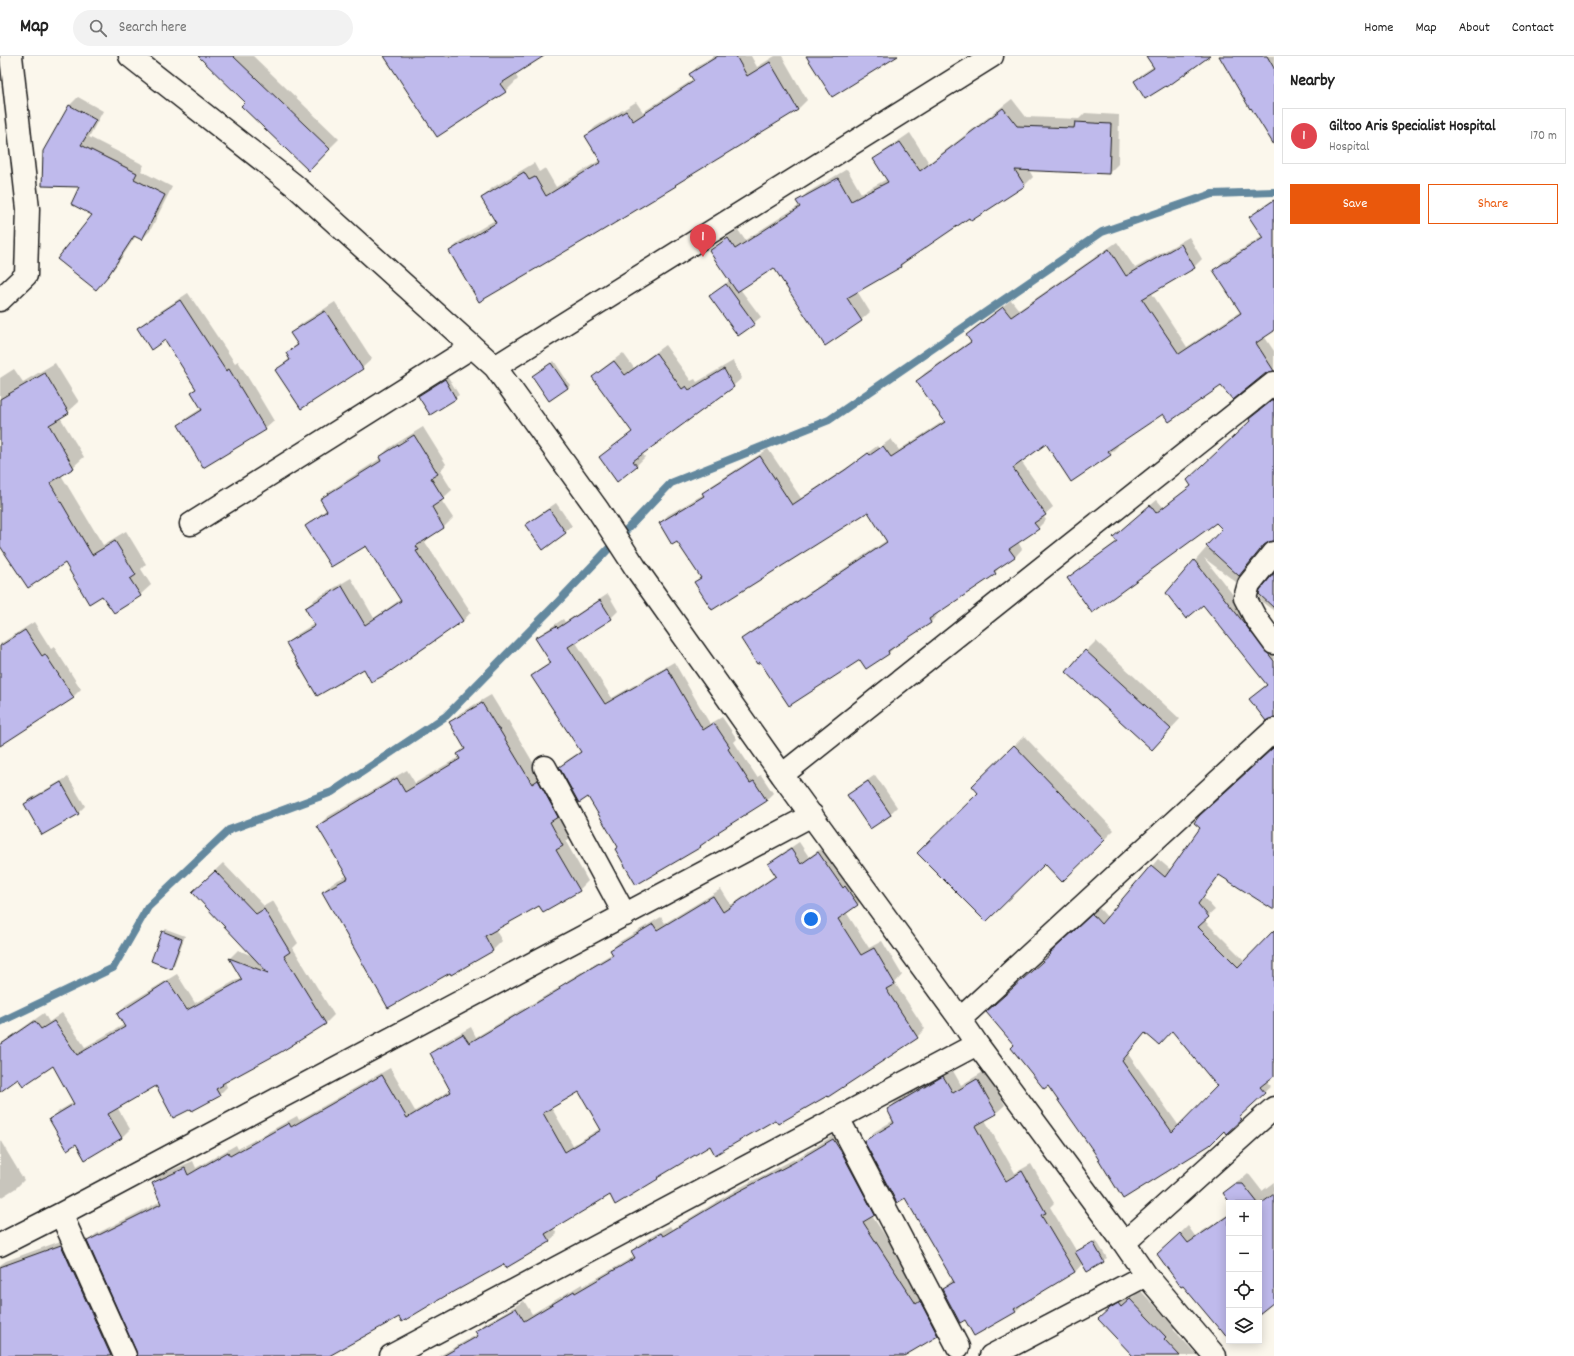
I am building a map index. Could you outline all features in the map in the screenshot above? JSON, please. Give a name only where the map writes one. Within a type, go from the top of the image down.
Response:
[{"type":"street","points":[[130,56],[294,185],[495,367],[598,510],[635,567],[782,775],[977,1044],[1146,1275],[1214,1356]]},
{"type":"street","points":[[495,367],[992,56]]},
{"type":"street","points":[[0,300],[26,274],[28,209],[14,60]]},
{"type":"street","points":[[191,524],[472,347]]},
{"type":"street","points":[[782,775],[1274,384]]},
{"type":"street","points":[[1274,553],[1249,584],[1245,598],[1274,643]]},
{"type":"street","points":[[960,1019],[1274,730]]},
{"type":"street","points":[[545,767],[625,915]]},
{"type":"street","points":[[0,1245],[812,815]]},
{"type":"street","points":[[391,1356],[977,1044]]},
{"type":"street","points":[[1124,1243],[1274,1108]]},
{"type":"street","points":[[838,1118],[958,1347]]},
{"type":"street","points":[[61,1214],[125,1356]]},
{"type":"street","points":[[991,1356],[1146,1275]]},
{"type":"building","points":[[198,56],[233,56],[330,149],[309,171],[241,106],[245,102]]},
{"type":"building","points":[[384,56],[544,56],[500,84],[506,92],[437,137]]},
{"type":"building","points":[[718,56],[736,56],[747,76],[770,62],[798,110],[590,238],[479,302],[449,251],[496,223],[481,198],[524,172],[529,180],[535,177],[546,196],[601,162],[585,136],[626,111],[633,121],[694,81],[689,74]]},
{"type":"building","points":[[806,56],[898,56],[832,97]]},
{"type":"building","points":[[1146,56],[1210,56],[1167,87],[1166,86],[1145,99],[1134,81],[1154,68]]},
{"type":"building","points":[[1219,56],[1267,56],[1274,68],[1274,145],[1251,108],[1250,109]]},
{"type":"building","points":[[69,105],[96,120],[81,145],[137,173],[134,179],[165,195],[142,240],[134,236],[108,276],[96,290],[57,259],[92,215],[71,204],[79,187],[42,186],[43,151]]},
{"type":"building","points":[[1003,108],[1017,126],[1074,128],[1075,122],[1111,124],[1109,174],[1015,170],[1025,186],[971,221],[969,218],[900,265],[901,267],[847,298],[862,321],[825,346],[774,268],[737,292],[709,251],[728,238],[735,249],[800,207],[796,201],[838,178],[851,201],[888,182],[873,159],[900,142],[920,171]]},
{"type":"building","points":[[1274,200],[1274,331],[1256,343],[1274,371],[1266,373],[1233,400],[1221,386],[1169,422],[1163,414],[1108,451],[1111,455],[1071,482],[1046,444],[1013,468],[1046,515],[1034,523],[1039,529],[1009,549],[1015,557],[994,571],[996,574],[929,619],[931,623],[888,651],[889,654],[866,669],[860,660],[789,706],[760,662],[757,664],[741,639],[887,542],[868,512],[712,610],[694,582],[701,578],[677,542],[672,545],[659,523],[704,496],[702,493],[760,456],[792,505],[868,453],[870,455],[883,446],[891,457],[945,422],[916,381],[971,342],[966,335],[1003,307],[1011,317],[1109,249],[1126,276],[1181,244],[1195,268],[1142,299],[1179,354],[1241,313],[1213,270],[1263,238],[1249,217]]},
{"type":"building","points":[[726,284],[755,324],[738,336],[709,296]]},
{"type":"building","points":[[180,300],[226,371],[229,369],[266,430],[203,468],[178,425],[202,410],[191,392],[196,389],[165,340],[151,350],[137,328]]},
{"type":"building","points":[[325,311],[363,369],[301,409],[275,370],[290,360],[286,353],[298,345],[290,333]]},
{"type":"building","points":[[656,353],[682,389],[686,386],[689,390],[724,369],[734,387],[633,461],[637,466],[617,482],[599,457],[632,432],[592,377],[614,361],[625,375]]},
{"type":"building","points":[[551,363],[568,388],[549,401],[532,376]]},
{"type":"building","points":[[45,373],[69,413],[49,425],[74,468],[50,483],[92,555],[115,541],[136,575],[130,579],[141,596],[114,613],[102,596],[89,604],[65,563],[28,588],[0,546],[0,399]]},
{"type":"building","points":[[445,379],[456,399],[430,415],[418,396]]},
{"type":"building","points":[[1274,399],[1274,541],[1264,545],[1239,576],[1206,546],[1222,529],[1216,523],[1092,613],[1067,578],[1117,542],[1113,537],[1150,505],[1156,513],[1191,486],[1187,480],[1250,421],[1249,419]]},
{"type":"building","points":[[414,435],[438,474],[431,478],[444,499],[432,507],[444,528],[416,546],[419,550],[416,551],[463,621],[385,675],[371,682],[364,669],[317,696],[286,643],[315,626],[305,608],[342,586],[365,625],[401,601],[366,546],[331,567],[305,526],[327,511],[320,499],[381,461],[379,457]]},
{"type":"building","points":[[549,509],[566,533],[543,550],[525,525]]},
{"type":"building","points":[[1194,560],[1274,661],[1274,718],[1266,721],[1249,699],[1267,685],[1203,605],[1186,619],[1166,593]]},
{"type":"building","points":[[1274,573],[1274,608],[1259,594],[1260,590]]},
{"type":"building","points":[[600,600],[612,619],[568,647],[605,704],[667,668],[703,730],[714,723],[730,747],[728,749],[750,783],[754,781],[767,801],[718,832],[719,833],[700,846],[701,847],[636,885],[615,849],[618,847],[588,797],[579,803],[559,767],[581,752],[531,676],[551,663],[535,638],[556,626],[558,628]]},
{"type":"building","points":[[25,630],[42,656],[45,654],[74,698],[0,746],[0,646]]},
{"type":"building","points":[[1085,650],[1171,729],[1152,750],[1066,672]]},
{"type":"building","points":[[482,703],[532,784],[538,780],[558,817],[550,822],[563,846],[556,850],[580,891],[543,912],[539,906],[485,936],[493,951],[388,1008],[322,892],[348,878],[317,826],[397,778],[405,792],[460,759],[457,754],[465,749],[449,722]]},
{"type":"building","points":[[1014,745],[1105,840],[1062,882],[1045,864],[986,922],[917,853],[978,793],[972,786]]},
{"type":"building","points":[[1274,747],[1274,910],[1219,875],[1198,904],[1209,917],[1198,927],[1238,967],[1274,930],[1274,1076],[1260,1087],[1265,1093],[1239,1117],[1242,1119],[1226,1134],[1224,1131],[1210,1145],[1123,1199],[1094,1152],[1048,1086],[1044,1089],[1011,1048],[1014,1045],[986,1012],[1051,954],[1050,953],[1092,914],[1101,924],[1151,865],[1165,877],[1200,828],[1194,823],[1199,816]],"holes":[[[1172,1031],[1217,1086],[1172,1132],[1122,1061],[1145,1033],[1159,1045]]]},
{"type":"building","points":[[868,781],[891,815],[870,829],[847,795]]},
{"type":"building","points":[[61,782],[79,814],[42,835],[24,804]]},
{"type":"building","points":[[791,849],[801,864],[818,852],[843,888],[845,886],[858,905],[838,919],[861,955],[874,948],[895,984],[886,989],[918,1038],[828,1097],[827,1096],[778,1124],[775,1120],[715,1155],[710,1146],[615,1205],[610,1195],[545,1234],[550,1242],[506,1268],[504,1264],[452,1292],[402,1322],[399,1317],[329,1356],[137,1356],[87,1241],[161,1204],[152,1183],[185,1168],[188,1175],[228,1152],[230,1156],[289,1123],[291,1127],[382,1075],[407,1118],[451,1092],[430,1053],[463,1034],[469,1043],[560,989],[559,987],[613,955],[610,950],[653,924],[657,930],[713,896],[723,912],[776,876],[768,864]],"holes":[[[579,1092],[601,1130],[565,1152],[543,1113]]]},
{"type":"building","points":[[215,871],[256,914],[264,909],[290,952],[284,956],[326,1024],[281,1052],[222,1084],[223,1085],[216,1089],[220,1096],[192,1111],[191,1109],[173,1118],[156,1086],[108,1114],[122,1138],[85,1160],[76,1144],[67,1150],[49,1119],[74,1104],[53,1066],[23,1086],[18,1079],[0,1092],[0,1045],[35,1021],[41,1029],[54,1021],[77,1055],[125,1027],[117,1014],[168,981],[187,1010],[242,980],[229,958],[268,973],[192,892]]},
{"type":"building","points":[[162,931],[182,939],[171,969],[151,961]]},
{"type":"building","points":[[943,1076],[953,1093],[977,1079],[997,1114],[975,1126],[1006,1181],[1022,1171],[1046,1213],[1041,1215],[1075,1272],[1014,1309],[1016,1312],[974,1336],[965,1320],[960,1323],[942,1289],[954,1282],[905,1198],[897,1203],[864,1141],[894,1123],[887,1109]]},
{"type":"building","points":[[833,1139],[875,1215],[863,1222],[916,1304],[920,1301],[938,1336],[904,1356],[443,1356],[478,1336],[475,1331],[516,1308],[524,1321],[574,1291],[575,1293],[635,1258],[631,1251],[661,1233],[663,1236],[730,1196],[793,1163]]},
{"type":"building","points":[[1235,1184],[1243,1184],[1256,1200],[1228,1200],[1223,1193]]},
{"type":"building","points":[[1274,1194],[1274,1302],[1262,1312],[1262,1236],[1262,1203]]},
{"type":"building","points":[[1226,1217],[1226,1335],[1183,1286],[1181,1287],[1157,1254],[1180,1233],[1188,1243]]},
{"type":"building","points":[[1093,1242],[1104,1262],[1087,1272],[1075,1252]]},
{"type":"building","points":[[61,1245],[111,1356],[0,1356],[0,1267]]},
{"type":"building","points":[[1130,1299],[1166,1337],[1164,1339],[1180,1356],[1133,1356],[1098,1319],[1118,1303],[1121,1307]]},
{"type":"waterway","points":[[0,1022],[113,968],[148,907],[229,830],[332,792],[446,716],[557,603],[671,483],[829,420],[1102,232],[1212,194],[1274,192]]},
{"type":"place","name":"Giltoo Aris Specialist Hospital","points":[[703,257]]}]
